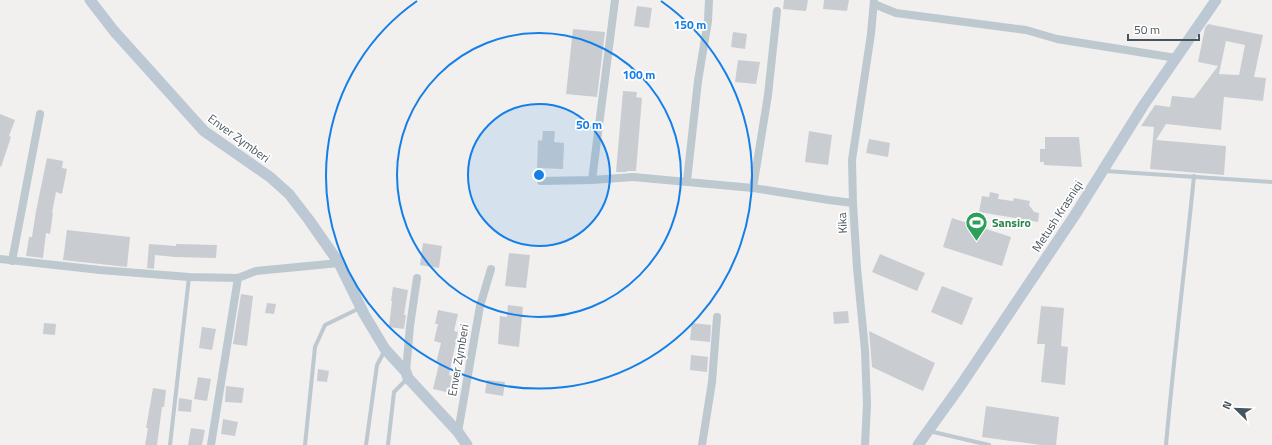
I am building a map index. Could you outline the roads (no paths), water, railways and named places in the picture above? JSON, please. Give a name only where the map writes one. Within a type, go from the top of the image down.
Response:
[{"type":"street","name":"Enver Zymberi","points":[[90,0],[114,31],[204,131],[270,177],[289,194],[339,263],[361,308],[385,349],[458,432],[467,445]]},
{"type":"street","points":[[592,180],[614,0]]},
{"type":"street","points":[[687,181],[698,80],[708,21],[709,0]]},
{"type":"street","name":"Metush Krasniqi","points":[[918,445],[966,378],[1074,215],[1143,106],[1216,0]]},
{"type":"street","points":[[874,2],[896,13],[1026,30],[1057,39],[1176,58]]},
{"type":"street","name":"Kika","points":[[865,445],[867,404],[865,350],[857,268],[852,160],[868,60],[874,2]]},
{"type":"street","points":[[753,188],[768,95],[776,11]]},
{"type":"street","points":[[12,261],[40,114]]},
{"type":"street","points":[[541,181],[592,180],[633,177],[753,188],[853,203]]},
{"type":"street","points":[[0,259],[100,270],[189,277],[238,278],[256,271],[339,263]]},
{"type":"street","name":"Enver Zymberi","points":[[458,432],[480,306],[491,269]]},
{"type":"street","points":[[211,445],[238,278]]},
{"type":"street","points":[[407,375],[410,326],[417,278]]},
{"type":"street","points":[[702,445],[712,382],[717,317]]},
{"type":"lane","points":[[1102,170],[1272,182]]},
{"type":"lane","points":[[1166,445],[1173,366],[1186,262],[1194,176]]},
{"type":"lane","points":[[170,445],[189,277]]},
{"type":"lane","points":[[305,445],[316,347],[325,325],[361,308]]},
{"type":"lane","points":[[366,445],[377,365],[385,349]]},
{"type":"lane","points":[[388,445],[394,392],[407,375]]},
{"type":"lane","points":[[928,431],[951,438],[989,445]]},
{"type":"place","name":"Sansiro","points":[[977,242]]}]
